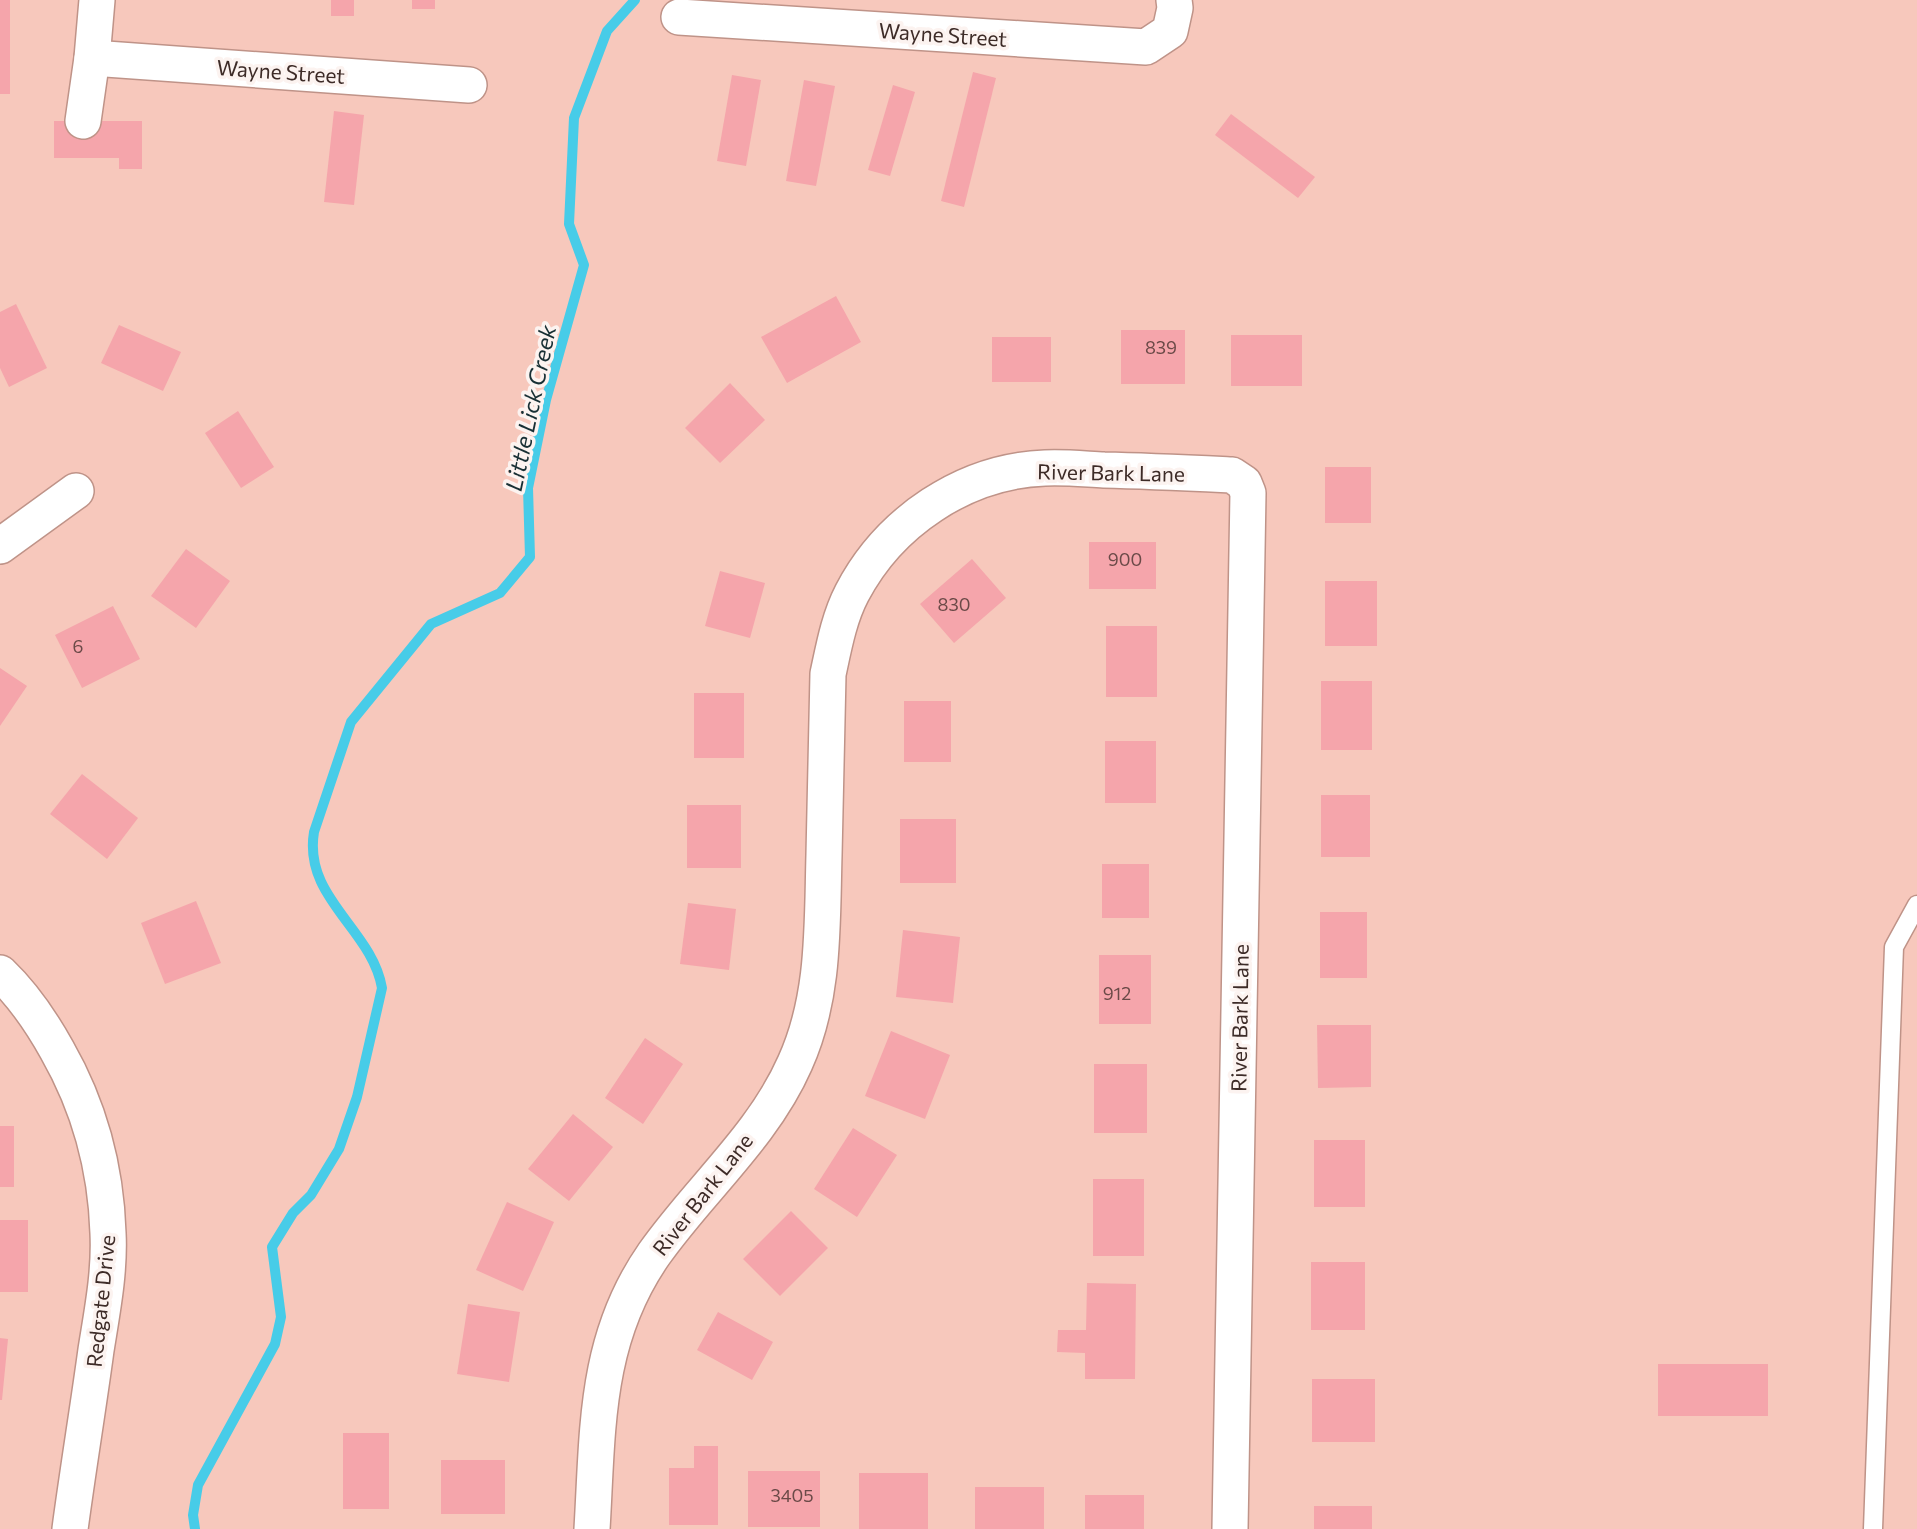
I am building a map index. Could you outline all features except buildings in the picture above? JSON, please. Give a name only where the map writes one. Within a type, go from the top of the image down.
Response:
[{"type":"street","points":[[83,121],[97,0]]},
{"type":"street","name":"Wayne Street","points":[[679,17],[1146,47],[1170,31],[1174,0]]},
{"type":"street","name":"Wayne Street","points":[[92,58],[469,85]]},
{"type":"street","name":"River Bark Lane","points":[[592,1529],[600,1394],[611,1343],[630,1295],[653,1255],[769,1110],[795,1063],[813,1013],[821,960],[828,674],[836,633],[852,594],[870,563],[894,535],[926,508],[962,488],[1003,474],[1044,468],[1232,475],[1244,483],[1248,493],[1230,1529]]},
{"type":"street","points":[[0,546],[76,491]]},
{"type":"street","name":"Redgate Drive","points":[[0,974],[46,1030],[70,1073],[90,1122],[104,1181],[109,1235],[104,1295],[70,1529]]},
{"type":"lane","points":[[1873,1529],[1894,947],[1917,905]]},
{"type":"waterway","name":"Little Lick Creek","points":[[195,1529],[193,1515],[198,1485],[275,1344],[281,1317],[272,1247],[293,1213],[311,1195],[339,1149],[357,1097],[382,988],[376,967],[366,948],[328,895],[319,876],[313,855],[314,832],[351,722],[431,624],[500,593],[530,557],[528,488],[546,400],[584,265],[569,224],[574,118],[607,31],[635,0]]}]
